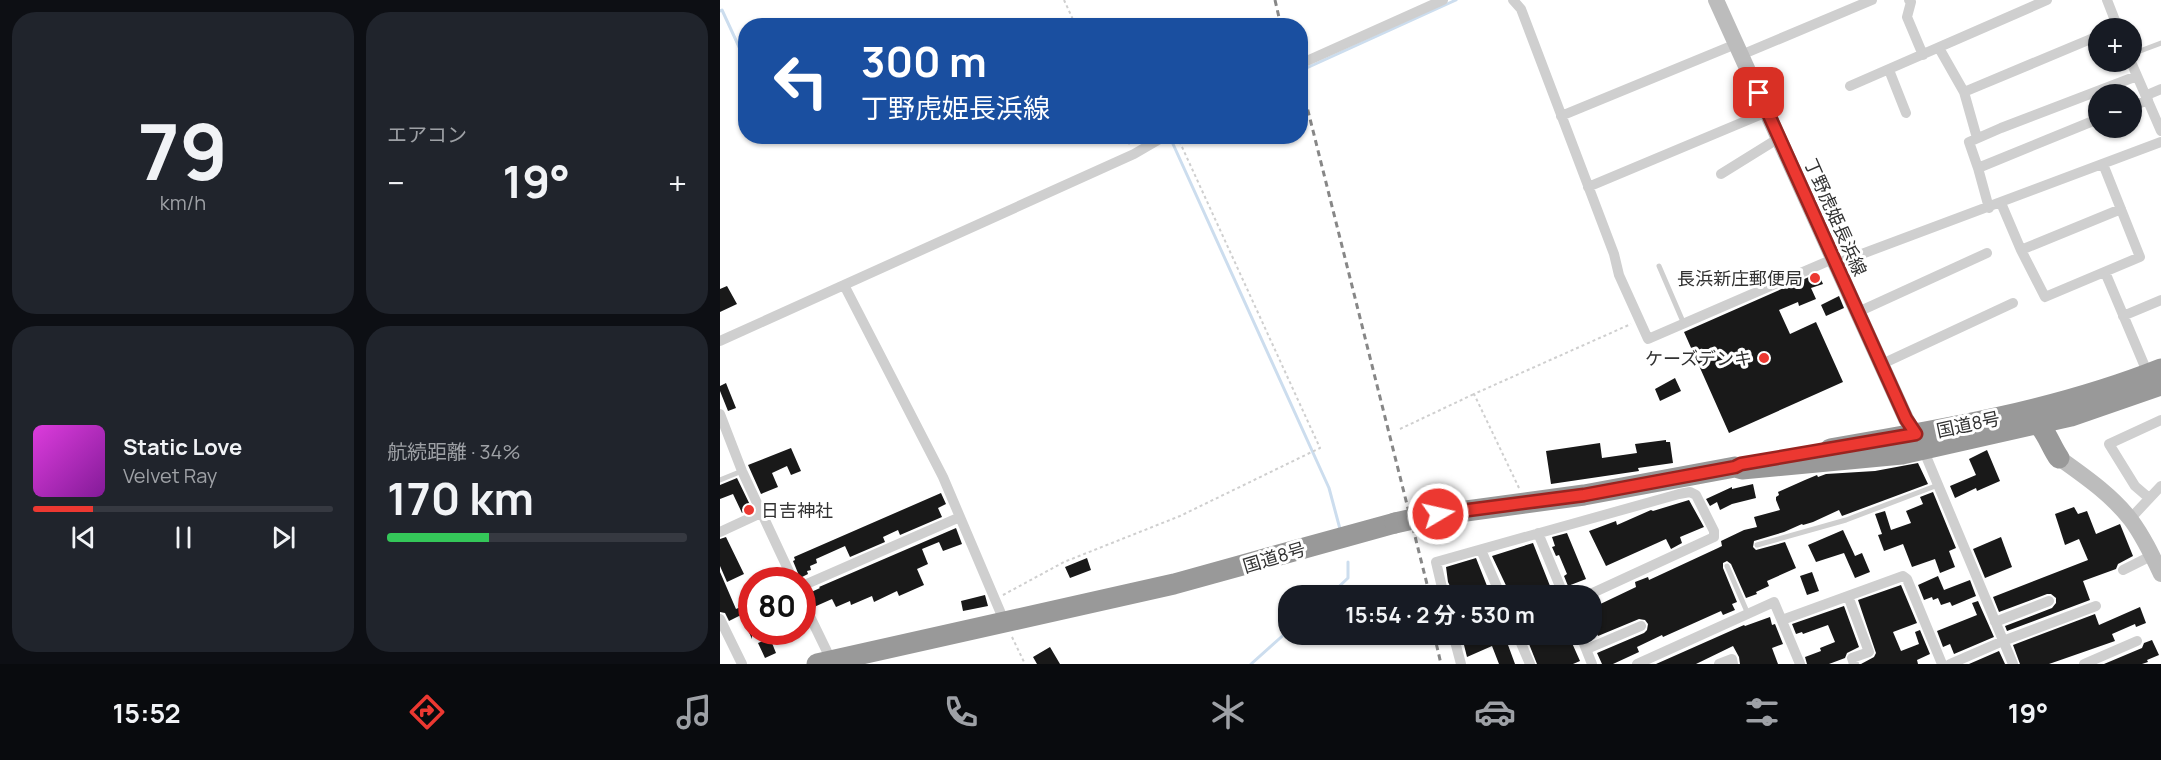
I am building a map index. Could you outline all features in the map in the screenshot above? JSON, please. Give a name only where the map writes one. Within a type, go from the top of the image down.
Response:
[{"type":"highway","name":"国道8号","points":[[827,663],[1226,571],[1422,517],[1584,495],[1735,467],[1750,462],[2034,429],[2069,409],[2157,376]]},
{"type":"highway","name":"国道8号","points":[[1919,442],[1950,427],[2069,409]]},
{"type":"highway","points":[[2059,458],[2055,447],[2056,436],[2069,409]]},
{"type":"highway","points":[[1950,427],[1963,429],[2028,418],[2034,419],[2034,429],[2059,458]]},
{"type":"main road","name":"丁野虎姫長浜線","points":[[1716,0],[1906,419],[1919,442]]},
{"type":"main road","points":[[2059,458],[2098,487],[2130,519],[2161,574]]},
{"type":"street","points":[[1308,60],[1443,0]]},
{"type":"street","points":[[1513,0],[1521,9],[1614,254],[1619,275],[1648,339],[1834,261],[1989,208],[2161,142]]},
{"type":"street","points":[[1561,116],[1872,0]]},
{"type":"street","points":[[1910,0],[1907,17],[1923,55]]},
{"type":"street","points":[[1850,86],[2047,0]]},
{"type":"street","points":[[2107,0],[2113,18]]},
{"type":"street","points":[[1964,92],[2088,40]]},
{"type":"street","points":[[1940,48],[1964,92],[1977,138]]},
{"type":"street","points":[[1889,70],[1906,112]]},
{"type":"street","points":[[2135,72],[2161,131]]},
{"type":"street","points":[[1989,208],[1969,142],[2137,76]]},
{"type":"street","points":[[2142,100],[2161,89]]},
{"type":"street","points":[[1588,188],[1767,112]]},
{"type":"street","points":[[1978,168],[2088,122]]},
{"type":"street","points":[[1721,174],[1779,138]]},
{"type":"street","points":[[720,341],[1134,154],[1151,144]]},
{"type":"street","points":[[2001,203],[2021,250],[2045,297],[2140,257],[2103,164]]},
{"type":"street","points":[[2021,250],[2121,209]]},
{"type":"street","points":[[1858,312],[1987,253]]},
{"type":"street","points":[[2105,272],[2123,316],[2157,376]]},
{"type":"street","points":[[844,285],[943,477],[1005,622]]},
{"type":"street","points":[[2123,316],[2161,300]]},
{"type":"street","points":[[1882,364],[2013,303]]},
{"type":"street","points":[[720,414],[722,427],[787,567]]},
{"type":"street","points":[[2149,498],[2135,486],[2109,444],[2161,420]]},
{"type":"street","points":[[1919,442],[2013,664]]},
{"type":"street","points":[[2130,519],[2161,486]]},
{"type":"street","points":[[1441,585],[1436,562],[1679,494],[1690,492],[1696,495],[1714,531],[1714,537],[1602,589]]},
{"type":"street","points":[[720,532],[761,513]]},
{"type":"street","points":[[816,580],[960,517]]},
{"type":"street","points":[[1538,533],[1559,585]]},
{"type":"street","points":[[1481,550],[1496,585]]},
{"type":"street","points":[[2123,570],[2152,555]]},
{"type":"street","points":[[1782,620],[1903,576],[1942,664]]},
{"type":"street","points":[[1848,596],[1869,652],[1852,658],[1854,664]]},
{"type":"street","points":[[1995,622],[2049,601]]},
{"type":"street","points":[[1637,664],[1774,602],[1800,664]]},
{"type":"street","points":[[1950,664],[2003,641],[2096,606]]},
{"type":"street","points":[[720,619],[742,664]]},
{"type":"street","points":[[1587,649],[1641,626]]},
{"type":"street","points":[[816,635],[827,663]]},
{"type":"street","points":[[2084,664],[2137,641]]},
{"type":"street","points":[[1456,645],[1461,664]]},
{"type":"street","points":[[1522,645],[1530,664]]},
{"type":"street","points":[[1585,645],[1592,664]]},
{"type":"street","points":[[1719,664],[1732,659],[1733,664]]},
{"type":"lane","points":[[2142,50],[2161,43]]},
{"type":"lane","points":[[1659,266],[1684,324]]},
{"type":"lane","points":[[720,480],[742,471]]},
{"type":"lane","points":[[1757,545],[1846,520],[1938,485]]},
{"type":"lane","points":[[1727,566],[1748,614]]},
{"type":"path","points":[[1064,0],[1072,18]]},
{"type":"path","points":[[995,599],[1064,562],[1180,516],[1320,448],[1181,144]]},
{"type":"path","points":[[1400,429],[1596,338],[1640,321]]},
{"type":"path","points":[[1474,394],[1521,490]]},
{"type":"path","points":[[1005,622],[1025,664]]},
{"type":"building","name":"ケーズデンキ","points":[[1818,273],[1823,284],[1811,288],[1816,299],[1799,306],[1798,302],[1779,310],[1790,334],[1816,322],[1843,382],[1729,433],[1684,332]]},
{"type":"building","points":[[727,286],[737,304],[720,312],[720,289]]},
{"type":"building","points":[[1839,296],[1844,308],[1826,316],[1821,305]]},
{"type":"building","points":[[1675,378],[1681,391],[1660,401],[1655,389]]},
{"type":"building","points":[[726,383],[736,408],[728,411],[720,391],[720,386]]},
{"type":"building","points":[[1666,440],[1670,442],[1673,463],[1638,468],[1639,471],[1551,484],[1546,451],[1600,443],[1602,458],[1637,453],[1635,444]]},
{"type":"building","points":[[791,448],[801,471],[791,475],[787,466],[772,473],[778,487],[761,494],[748,465]]},
{"type":"building","points":[[1987,450],[2000,481],[1977,491],[1976,488],[1955,498],[1950,486],[1976,475],[1969,459]]},
{"type":"building","points":[[1918,463],[1928,484],[1842,516],[1839,510],[1813,522],[1754,541],[1753,547],[1756,550],[1785,542],[1796,568],[1767,581],[1769,586],[1746,598],[1731,564],[1727,561],[1723,563],[1723,568],[1737,602],[1732,604],[1735,610],[1723,615],[1721,611],[1637,647],[1639,652],[1613,664],[1602,664],[1597,653],[1644,633],[1648,624],[1645,620],[1639,619],[1602,634],[1602,603],[1636,587],[1635,582],[1648,577],[1649,580],[1722,546],[1721,541],[1744,530],[1757,527],[1754,517],[1780,510],[1776,500],[1778,492],[1817,475],[1818,477],[1826,474],[1875,471]]},
{"type":"building","points":[[737,478],[752,509],[742,513],[733,494],[720,499],[720,485]]},
{"type":"building","points":[[1753,484],[1756,498],[1732,504],[1720,510],[1717,502],[1710,506],[1706,499],[1732,487],[1732,489]]},
{"type":"building","points":[[1933,492],[1956,548],[1949,551],[1955,567],[1940,573],[1935,559],[1912,567],[1903,544],[1884,551],[1878,535],[1882,534],[1875,514],[1885,511],[1891,530],[1911,523],[1906,511],[1923,504],[1920,497]]},
{"type":"building","points":[[941,493],[946,504],[938,508],[942,517],[900,535],[898,530],[883,537],[885,542],[850,557],[845,546],[816,559],[817,563],[810,567],[795,567],[794,557]]},
{"type":"building","points":[[1689,500],[1704,527],[1680,537],[1682,543],[1671,549],[1666,539],[1606,566],[1589,531],[1616,521],[1617,525],[1651,510]]},
{"type":"building","points":[[2074,507],[2078,514],[2087,511],[2096,534],[2120,524],[2133,556],[2118,564],[2116,569],[2083,581],[2090,600],[2007,631],[2005,626],[2052,608],[2056,603],[2056,598],[2047,594],[1999,612],[1993,597],[2088,560],[2079,539],[2065,545],[2055,514]]},
{"type":"building","points":[[956,528],[962,544],[943,551],[939,542],[922,549],[928,564],[917,569],[924,585],[899,596],[897,591],[874,602],[872,596],[851,605],[850,601],[836,607],[832,599],[816,606],[816,590]]},
{"type":"building","points":[[1843,530],[1855,556],[1862,553],[1870,572],[1855,578],[1844,553],[1816,562],[1808,545]]},
{"type":"building","points":[[1567,533],[1586,579],[1568,585],[1564,576],[1567,574],[1559,555],[1556,556],[1552,547],[1555,546],[1552,537]]},
{"type":"building","points":[[726,537],[741,567],[738,567],[738,577],[727,582],[720,566],[720,539]]},
{"type":"building","points":[[2001,537],[2012,567],[1985,578],[1973,549]]},
{"type":"building","points":[[1533,543],[1550,585],[1506,585],[1492,556]]},
{"type":"building","points":[[1087,558],[1091,570],[1070,578],[1065,567]]},
{"type":"building","points":[[1476,558],[1487,585],[1450,585],[1446,567]]},
{"type":"building","points":[[720,572],[736,609],[738,608],[738,616],[729,621],[725,613],[720,612]]},
{"type":"building","points":[[1812,572],[1819,591],[1807,595],[1800,576]]},
{"type":"building","points":[[1938,576],[1944,590],[1970,580],[1976,596],[1952,606],[1950,602],[1941,605],[1938,598],[1933,600],[1932,597],[1924,600],[1918,585]]},
{"type":"building","points":[[1901,585],[1917,623],[1893,632],[1901,651],[1919,644],[1915,632],[1920,630],[1930,654],[1917,660],[1918,664],[1861,664],[1874,657],[1876,653],[1858,600]]},
{"type":"building","points":[[985,595],[988,606],[963,611],[961,601]]},
{"type":"building","points":[[1978,601],[1994,637],[1954,654],[1950,644],[1943,647],[1937,631],[1977,615],[1972,603]]},
{"type":"building","points":[[1844,606],[1859,647],[1847,653],[1845,658],[1829,664],[1807,664],[1805,657],[1835,642],[1828,625],[1803,634],[1802,632],[1796,634],[1792,624]]},
{"type":"building","points":[[2140,607],[2146,623],[2136,627],[2135,624],[2112,634],[2115,641],[2049,664],[2020,664],[2013,645],[2095,614],[2099,625]]},
{"type":"building","points":[[1770,617],[1783,644],[1772,648],[1778,664],[1740,664],[1733,646],[1696,664],[1656,664],[1744,625]]},
{"type":"building","points":[[2152,640],[2159,655],[2147,660],[2148,662],[2104,664],[2142,648],[2144,643]]},
{"type":"building","points":[[759,645],[773,645],[776,653],[765,658]]},
{"type":"building","points":[[1464,645],[1508,645],[1515,664],[1499,664],[1492,646],[1467,657]]},
{"type":"building","points":[[1529,645],[1573,645],[1580,661],[1573,664],[1537,664]]},
{"type":"building","points":[[1050,647],[1060,664],[1037,664],[1033,657]]},
{"type":"building","points":[[1999,651],[2005,664],[1969,664]]},
{"type":"waterway","points":[[1308,67],[1456,0]]},
{"type":"waterway","points":[[720,11],[722,10],[738,45]]},
{"type":"waterway","points":[[1173,144],[1329,488],[1340,529]]},
{"type":"waterway","points":[[1341,585],[1348,578],[1348,562]]},
{"type":"waterway","points":[[1251,664],[1278,640]]},
{"type":"railway","points":[[1275,0],[1279,18]]},
{"type":"railway","points":[[1308,111],[1427,585]]},
{"type":"railway","points":[[1437,645],[1441,664]]},
{"type":"place","name":"長浜新庄郵便局","points":[[1815,278]]},
{"type":"place","name":"ケーズデンキ","points":[[1764,358]]},
{"type":"place","name":"日吉神社","points":[[749,510]]},
{"type":"route","points":[[1438,514],[1584,495],[1741,464],[1916,434],[1906,419],[1759,93]]}]
